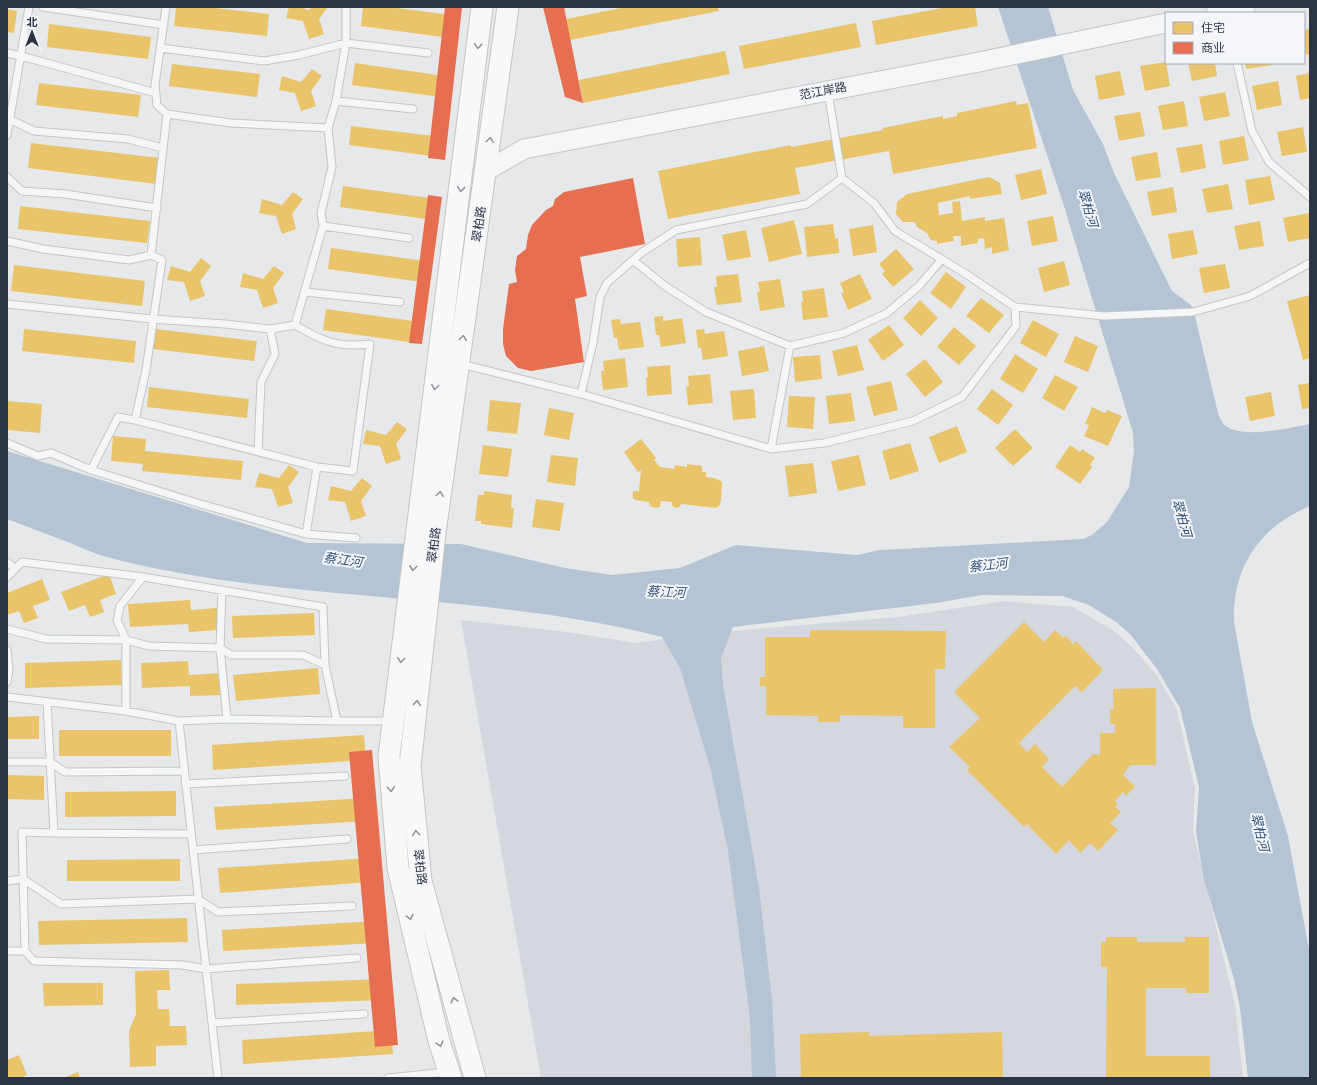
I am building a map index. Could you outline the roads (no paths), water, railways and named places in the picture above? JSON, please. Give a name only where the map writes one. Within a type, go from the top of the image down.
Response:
[{"type":"main road","name":"翠柏路","points":[[475,1078],[421,881],[410,766],[416,623],[482,7]]},
{"type":"main road","name":"翠柏路","points":[[426,531],[459,364],[508,7]]},
{"type":"main road","name":"翠柏路","points":[[416,623],[393,721],[389,756],[398,868],[437,1033],[450,1075]]},
{"type":"street","points":[[1223,12],[1245,7]]},
{"type":"street","name":"范江岸路","points":[[486,171],[524,149],[974,62],[1165,23]]},
{"type":"lane","points":[[7,135],[8,119],[30,7]]},
{"type":"lane","points":[[43,7],[164,25]]},
{"type":"lane","points":[[166,7],[160,48],[156,93],[157,105],[167,114],[231,123],[328,128]]},
{"type":"lane","points":[[295,325],[323,226],[320,213],[332,167],[328,128],[336,101],[346,43],[346,7]]},
{"type":"lane","points":[[160,48],[264,61],[299,55],[346,43],[428,53]]},
{"type":"lane","points":[[7,53],[156,93]]},
{"type":"lane","points":[[1237,64],[1252,131],[1269,162],[1310,197]]},
{"type":"lane","points":[[828,90],[842,178],[874,203],[896,231],[942,259],[1015,308],[1112,316],[1193,312],[1250,296],[1310,263]]},
{"type":"lane","points":[[336,101],[413,109]]},
{"type":"lane","points":[[151,255],[167,114]]},
{"type":"lane","points":[[8,119],[34,131],[128,138],[163,148]]},
{"type":"lane","points":[[7,177],[22,191],[65,194],[157,208]]},
{"type":"lane","points":[[581,394],[593,343],[600,297],[607,283],[633,260],[676,230],[807,204],[842,178]]},
{"type":"lane","points":[[323,226],[409,238]]},
{"type":"lane","points":[[7,240],[43,249],[129,260],[151,255],[162,260],[152,319],[146,370],[135,420]]},
{"type":"lane","points":[[633,260],[665,286],[706,312],[790,346],[844,333],[887,313],[919,286],[942,259]]},
{"type":"lane","points":[[305,292],[400,302]]},
{"type":"lane","points":[[7,304],[152,319],[270,329],[295,325],[318,339],[350,346],[370,344],[353,472],[317,467],[135,420],[118,417],[91,470]]},
{"type":"lane","points":[[459,364],[581,394],[771,449],[824,443],[913,421],[962,397],[1016,326],[1015,308]]},
{"type":"lane","points":[[258,451],[261,382],[275,354],[270,329]]},
{"type":"lane","points":[[771,449],[790,346]]},
{"type":"lane","points":[[7,443],[38,456],[51,453],[91,470],[194,502],[306,534],[356,538]]},
{"type":"lane","points":[[306,534],[317,467]]},
{"type":"lane","points":[[7,562],[15,568]]},
{"type":"lane","points":[[7,577],[22,562],[143,577],[323,606],[325,665],[337,721]]},
{"type":"lane","points":[[126,711],[126,640],[117,620],[120,606],[143,577]]},
{"type":"lane","points":[[222,590],[220,648],[227,719]]},
{"type":"lane","points":[[7,629],[46,639],[126,640],[149,646],[220,648],[231,656],[303,656],[325,665]]},
{"type":"lane","points":[[7,650],[9,670],[7,682]]},
{"type":"lane","points":[[7,698],[126,711],[179,721],[227,719],[393,721]]},
{"type":"lane","points":[[47,702],[54,833]]},
{"type":"lane","points":[[179,721],[218,1078]]},
{"type":"lane","points":[[7,762],[50,762],[65,772],[184,770]]},
{"type":"lane","points":[[185,784],[345,776]]},
{"type":"lane","points":[[191,834],[22,832],[25,951],[34,961],[182,965],[206,969],[357,958]]},
{"type":"lane","points":[[193,850],[347,839]]},
{"type":"lane","points":[[7,881],[23,878],[61,904],[198,899],[218,912],[352,906]]},
{"type":"lane","points":[[7,950],[25,951]]},
{"type":"lane","points":[[212,1023],[364,1014]]},
{"type":"lane","points":[[388,1078],[450,1075]]},
{"type":"water","points":[[998,7],[1048,7],[1073,90],[1103,144],[1114,173],[1172,291],[1191,305],[1194,312],[1220,419],[1226,426],[1234,430],[1244,432],[1279,430],[1310,424],[1310,506],[1276,525],[1252,552],[1244,567],[1238,584],[1234,622],[1252,722],[1288,836],[1310,955],[1310,1078],[1248,1078],[1240,1008],[1234,979],[1204,880],[1196,832],[1199,787],[1180,708],[1157,669],[1130,634],[1116,622],[1089,605],[1062,596],[982,595],[936,603],[733,627],[721,658],[723,685],[759,888],[772,1000],[776,1078],[752,1078],[750,1018],[728,850],[710,767],[680,668],[662,637],[593,622],[524,611],[315,591],[245,583],[176,572],[103,556],[7,519],[7,451],[307,543],[461,544],[565,568],[612,575],[680,568],[736,545],[857,555],[880,550],[1083,539],[1092,535],[1107,522],[1129,487],[1134,451],[1133,433],[1063,203]]},
{"type":"water label","name":"翠柏河","points":[[1088,208]]},
{"type":"water label","name":"翠柏河","points":[[1182,518]]},
{"type":"water label","name":"蔡江河","points":[[343,560]]},
{"type":"water label","name":"蔡江河","points":[[988,565]]},
{"type":"water label","name":"蔡江河","points":[[666,592]]},
{"type":"water label","name":"翠柏河","points":[[1260,832]]}]
